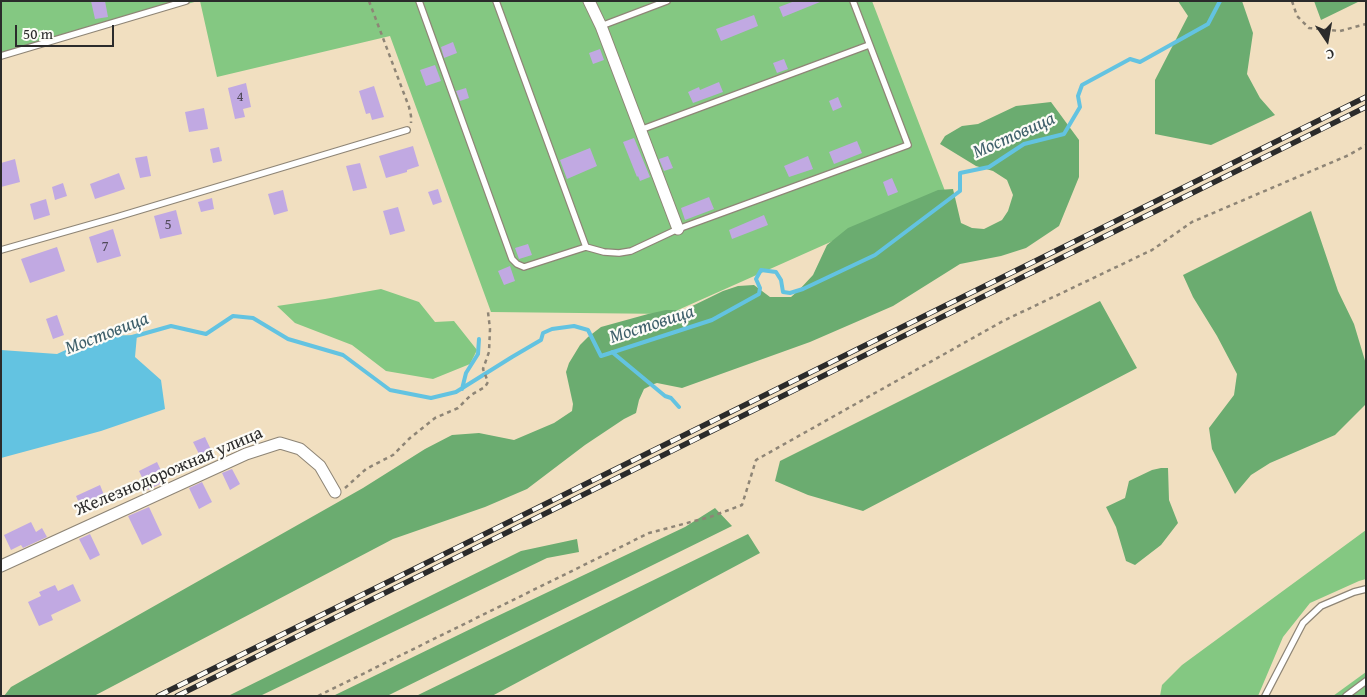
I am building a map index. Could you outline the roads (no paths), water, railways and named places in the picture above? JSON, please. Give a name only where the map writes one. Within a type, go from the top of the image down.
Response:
[{"type":"street","points":[[589,1],[602,26],[678,229]]},
{"type":"street","name":"Железнодорожная улица","points":[[1,566],[246,454],[280,443],[300,450],[320,466],[335,492]]},
{"type":"lane","points":[[1,56],[186,1]]},
{"type":"lane","points":[[419,1],[512,259],[524,268],[586,247],[604,252],[619,253],[631,251],[678,229],[908,145],[853,1]]},
{"type":"lane","points":[[496,1],[586,247]]},
{"type":"lane","points":[[602,26],[667,1]]},
{"type":"lane","points":[[640,130],[869,45]]},
{"type":"lane","points":[[1,250],[127,215],[407,130]]},
{"type":"lane","points":[[1265,696],[1303,623],[1321,606],[1366,589]]},
{"type":"lane","points":[[1346,696],[1366,681]]},
{"type":"water","points":[[137,335],[135,357],[161,380],[165,409],[101,431],[1,458],[1,350],[57,354],[96,336]]},
{"type":"waterway","name":"Мостовица","points":[[132,337],[171,326],[206,334],[233,316],[253,318],[288,339],[343,355],[390,390],[431,398],[456,392],[541,340],[543,333],[552,329],[574,326],[588,330],[601,356],[712,320],[759,294],[760,288],[756,279],[761,270],[776,272],[781,280],[783,292],[790,293],[803,289],[875,255],[960,191],[960,173],[989,167],[1024,144],[1064,134],[1080,107],[1078,96],[1082,85],[1130,59],[1140,62],[1208,24],[1220,1]]},
{"type":"waterway","points":[[462,389],[466,373],[478,354],[479,339]]},
{"type":"waterway","points":[[612,352],[665,396],[671,398],[679,407]]},
{"type":"railway","points":[[158,696],[1366,97]]},
{"type":"railway","points":[[177,696],[1366,107]]}]
